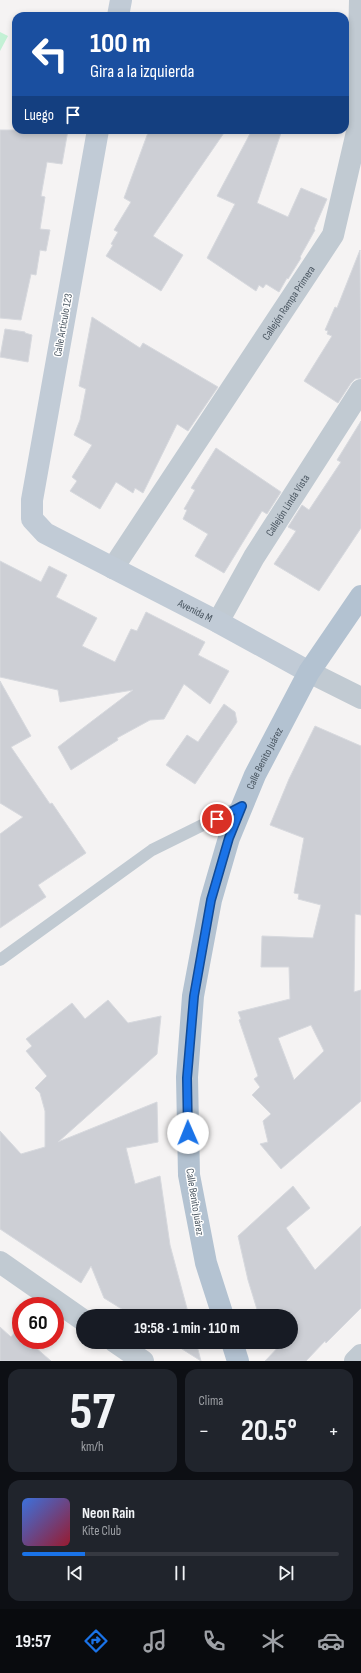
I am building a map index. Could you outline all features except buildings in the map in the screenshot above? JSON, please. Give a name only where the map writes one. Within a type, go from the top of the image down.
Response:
[{"type":"main road","name":"Calle Benito Juárez","points":[[221,1309],[206,1263],[189,1175],[187,1078],[194,996],[211,900],[229,838],[255,775],[309,672],[361,596]]},
{"type":"main road","points":[[234,1349],[238,1361]]},
{"type":"street","points":[[119,12],[121,0]]},
{"type":"street","name":"Callejón Rampa Primera","points":[[113,568],[333,235],[358,132],[360,0]]},
{"type":"street","name":"Calle Artículo 123","points":[[32,519],[32,500],[97,134]]},
{"type":"street","name":"Callejón Linda Vista","points":[[218,622],[254,557],[361,390]]},
{"type":"street","name":"Avenida M","points":[[32,519],[45,533],[361,698]]},
{"type":"street","points":[[0,1262],[76,1315]]},
{"type":"street","points":[[125,1349],[143,1361]]},
{"type":"street","points":[[355,1361],[361,1355]]},
{"type":"lane","points":[[0,960],[152,850],[242,806]]},
{"type":"green space","points":[[0,32],[8,36],[0,51]]},
{"type":"route","points":[[188,1133],[187,1078],[194,996],[211,900],[229,838],[242,806],[217,819]]}]
